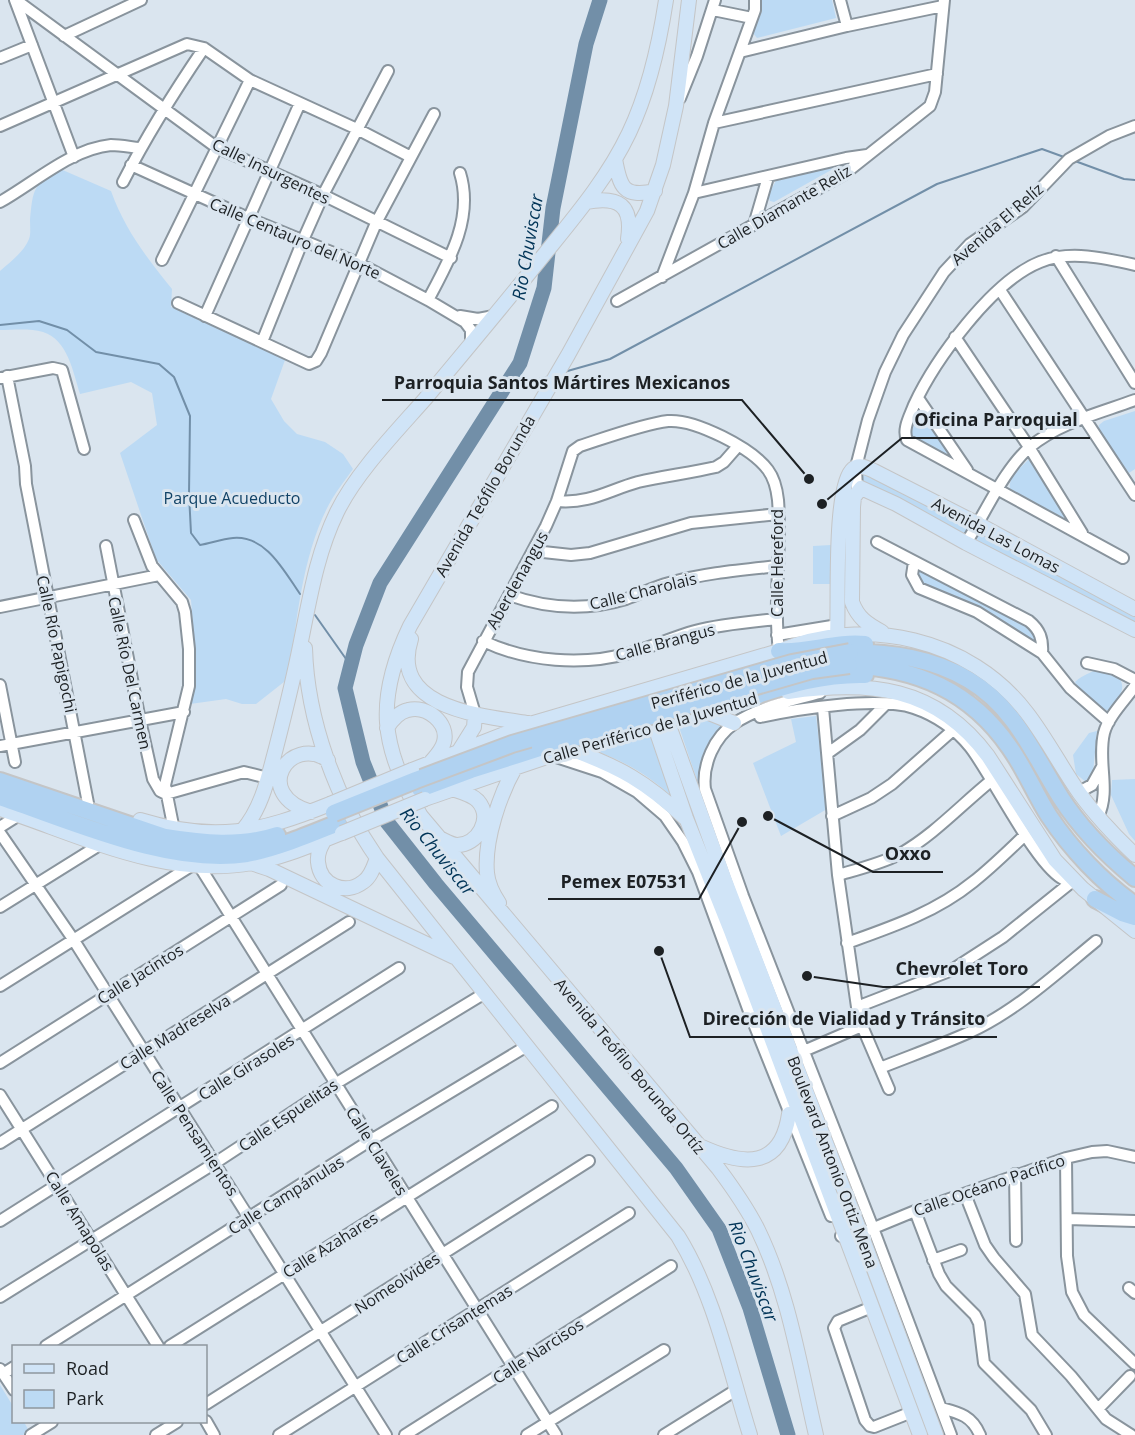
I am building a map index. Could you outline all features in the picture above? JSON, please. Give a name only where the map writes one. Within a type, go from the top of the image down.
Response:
[{"type":"highway","points":[[778,643],[795,651],[857,643],[905,649],[919,659]]},
{"type":"highway","name":"Periférico de la Juventud","points":[[545,752],[850,659],[879,653],[919,659],[944,667],[970,680],[1006,711],[1024,734],[1061,798],[1078,822],[1114,861],[1135,878]]},
{"type":"highway","name":"Periférico de la Juventud","points":[[333,823],[512,744],[792,663],[850,659],[922,678],[954,693],[975,709],[1011,748],[1050,816],[1065,836],[1103,878],[1135,905]]},
{"type":"highway","points":[[749,698],[784,686],[832,675],[922,678]]},
{"type":"highway","name":"Calle Periférico de la Juventud","points":[[422,794],[471,770],[545,752]]},
{"type":"highway","points":[[0,781],[165,837],[242,842],[333,823],[422,794]]},
{"type":"highway","points":[[0,796],[138,844],[190,854],[245,854],[296,840],[333,823]]},
{"type":"highway","points":[[294,851],[333,823]]},
{"type":"highway","points":[[1095,899],[1135,917]]},
{"type":"main road","points":[[242,831],[255,813],[268,778],[291,692],[309,594],[318,561],[338,510],[378,454],[586,202],[615,159],[638,112],[650,80],[666,0]]},
{"type":"main road","name":"Avenida Teófilo Borunda","points":[[387,728],[388,685],[394,662],[410,626],[568,355],[626,250],[655,191],[676,106],[689,0]]},
{"type":"main road","points":[[615,159],[619,182],[624,189],[636,193],[655,191]]},
{"type":"main road","points":[[586,202],[609,199],[626,210],[630,225],[626,250]]},
{"type":"main road","name":"Avenida Las Lomas","points":[[856,467],[865,467],[874,471],[1135,609]]},
{"type":"main road","name":"Avenida El Relíz","points":[[837,630],[839,539],[843,493],[848,474],[856,467]]},
{"type":"main road","name":"Avenida Las Lomas","points":[[858,491],[861,488],[867,489],[1135,630]]},
{"type":"main road","points":[[858,491],[853,507],[852,602],[856,612],[864,621],[882,632],[930,645],[954,655],[997,681],[1027,712],[1098,817],[1135,855]]},
{"type":"main road","points":[[435,583],[413,632],[407,652],[407,664],[413,680],[431,699],[445,706],[530,724]]},
{"type":"main road","points":[[304,625],[306,678],[314,719],[348,809],[362,836],[377,858],[665,1218],[691,1257],[715,1317],[750,1435]]},
{"type":"main road","points":[[377,858],[372,872],[364,881],[351,888],[340,889],[330,884],[321,873],[318,862],[319,850],[333,823],[412,770],[530,724],[649,689],[778,643],[801,642],[837,630],[893,636]]},
{"type":"main road","name":"Calle Periférico de la Juventud","points":[[422,794],[453,789],[516,766],[545,752],[570,749],[749,698],[843,687],[875,688],[910,696],[938,709],[955,721],[988,756],[1041,841],[1074,880],[1135,931]]},
{"type":"main road","name":"Boulevard Antonio Ortiz Mena","points":[[649,689],[761,957],[867,1231],[936,1435]]},
{"type":"main road","points":[[387,728],[397,716],[408,710],[418,709],[436,718],[444,731],[445,739],[443,746],[429,764]]},
{"type":"main road","points":[[704,711],[734,723]]},
{"type":"main road","points":[[459,751],[474,728],[475,714]]},
{"type":"main road","name":"Boulevard Antonio Ortiz Mena","points":[[661,722],[686,818],[731,931],[920,1435]]},
{"type":"main road","name":"Avenida Teófilo Borunda Ortíz","points":[[387,728],[399,774],[408,795],[436,836],[735,1191],[758,1232],[785,1303],[816,1435]]},
{"type":"main road","points":[[570,749],[629,774],[647,785],[686,818]]},
{"type":"main road","points":[[328,760],[315,753],[304,753],[294,757],[285,765],[280,776],[280,788],[285,798],[293,805],[333,823]]},
{"type":"main road","points":[[516,766],[501,795],[488,847],[487,873],[489,884],[497,901],[521,938]]},
{"type":"main road","points":[[0,772],[174,830],[210,833],[242,831],[271,826],[311,812]]},
{"type":"main road","points":[[436,836],[456,845],[469,842],[479,835],[484,825],[484,815],[477,800],[453,789]]},
{"type":"main road","points":[[0,809],[101,844],[196,867],[252,863],[294,851]]},
{"type":"main road","points":[[252,863],[269,868],[458,959]]},
{"type":"main road","points":[[697,1145],[730,1158],[744,1160],[761,1157],[776,1150],[784,1139],[789,1114]]},
{"type":"street","name":"Calle Insurgentes","points":[[16,0],[216,147],[323,195],[451,258]]},
{"type":"street","points":[[16,0],[74,157]]},
{"type":"street","points":[[64,36],[141,0]]},
{"type":"street","points":[[662,277],[694,194],[714,123],[752,18],[755,0],[748,0]]},
{"type":"street","points":[[840,0],[847,26]]},
{"type":"street","points":[[740,52],[943,3]]},
{"type":"street","name":"Calle Diamante Reliz","points":[[617,301],[843,175],[930,106],[935,92],[943,3]]},
{"type":"street","points":[[676,106],[697,56],[714,5],[752,18]]},
{"type":"street","points":[[0,126],[188,44],[194,44],[204,48],[250,80],[357,129],[411,157]]},
{"type":"street","points":[[0,58],[32,45]]},
{"type":"street","points":[[123,182],[139,148],[162,109],[204,48]]},
{"type":"street","points":[[262,342],[323,195],[388,71]]},
{"type":"street","points":[[714,123],[937,74]]},
{"type":"street","points":[[162,260],[250,80]]},
{"type":"street","points":[[205,316],[300,103]]},
{"type":"street","points":[[178,303],[309,364],[313,363],[321,353],[376,223],[434,114]]},
{"type":"street","name":"Avenida El Relíz","points":[[856,467],[868,420],[885,372],[903,335],[929,292],[951,263],[970,244],[1023,207],[1069,159],[1109,136],[1135,126]]},
{"type":"street","points":[[0,202],[51,168],[74,157],[109,145],[139,148]]},
{"type":"street","points":[[694,194],[867,155]]},
{"type":"street","name":"Calle Centauro del Norte","points":[[131,165],[248,218],[358,263],[429,300],[456,315],[469,326],[472,334],[471,344]]},
{"type":"street","points":[[429,300],[451,258],[464,212],[463,182],[460,173]]},
{"type":"street","points":[[754,225],[768,177]]},
{"type":"street","points":[[1123,558],[999,488],[907,440],[905,435],[906,425],[918,398],[955,337],[978,311],[1025,269],[1056,256],[1074,256],[1134,266]]},
{"type":"street","points":[[1056,256],[1135,383]]},
{"type":"street","points":[[1000,290],[1135,495]]},
{"type":"street","name":"Calle Centauro del Norte","points":[[456,315],[478,319],[494,316]]},
{"type":"street","points":[[955,337],[1029,447],[1083,534]]},
{"type":"street","points":[[2,378],[60,368],[84,449]]},
{"type":"street","name":"Calle Río Papigochi","points":[[2,378],[25,466],[26,484],[47,598],[88,803]]},
{"type":"street","points":[[918,398],[969,473]]},
{"type":"street","points":[[966,543],[1009,471],[1029,447],[1044,437],[1085,418],[1135,400]]},
{"type":"street","name":"Calle Hereford","points":[[577,447],[666,421],[681,421],[699,426],[738,446],[768,471],[778,499],[778,643]]},
{"type":"street","points":[[557,501],[591,500],[637,483],[716,467],[724,462],[738,446]]},
{"type":"street","name":"Aberdenangus","points":[[475,714],[467,680],[483,641],[534,551],[557,501],[572,453],[577,447]]},
{"type":"street","points":[[856,467],[858,491]]},
{"type":"street","points":[[534,551],[571,555],[590,553],[691,523],[778,514]]},
{"type":"street","points":[[134,520],[147,555],[159,575],[177,593],[186,612],[190,669],[184,712],[166,779],[166,794],[174,830]]},
{"type":"street","points":[[877,542],[1029,621],[1038,630],[1043,642],[1042,653]]},
{"type":"street","name":"Calle Río Del Carmen","points":[[106,546],[112,585],[153,779],[156,787],[166,794]]},
{"type":"street","points":[[914,562],[912,575],[920,588],[976,612],[1042,653],[1075,693],[1109,722]]},
{"type":"street","name":"Calle Charolais","points":[[509,595],[529,602],[576,608],[626,599],[668,583],[704,575],[778,566]]},
{"type":"street","points":[[0,608],[159,575]]},
{"type":"street","name":"Calle Brangus","points":[[483,641],[511,653],[553,659],[585,660],[630,653],[697,631],[777,619]]},
{"type":"street","points":[[1087,663],[1114,669],[1135,680]]},
{"type":"street","points":[[0,685],[6,745],[15,762]]},
{"type":"street","points":[[1098,817],[1104,798],[1103,738],[1109,722],[1135,686]]},
{"type":"street","points":[[734,723],[775,706],[843,687]]},
{"type":"street","points":[[734,723],[769,715],[853,704],[901,704],[924,712],[953,730],[969,746],[1025,835],[1057,874],[1066,880],[1074,880]]},
{"type":"street","points":[[828,753],[860,730],[886,704]]},
{"type":"street","points":[[823,708],[838,875],[857,1007],[862,1026],[889,1089]]},
{"type":"street","points":[[6,745],[184,712]]},
{"type":"street","name":"Boulevard Antonio Ortiz Mena","points":[[734,723],[715,745],[709,756],[704,781],[708,801],[761,957]]},
{"type":"street","points":[[832,816],[871,798],[892,784],[953,730]]},
{"type":"street","points":[[545,752],[602,772],[624,783],[648,800],[674,827],[698,872],[789,1114],[832,1218],[841,1236],[847,1239]]},
{"type":"street","points":[[1079,792],[1092,785],[1102,767]]},
{"type":"street","points":[[166,794],[244,772],[268,778]]},
{"type":"street","points":[[838,875],[874,866],[901,853],[923,838],[992,780]]},
{"type":"street","points":[[0,826],[19,815]]},
{"type":"street","name":"Calle Pensamientos","points":[[0,833],[73,939],[386,1435]]},
{"type":"street","points":[[847,943],[906,922],[950,898],[973,883],[1025,835]]},
{"type":"street","points":[[0,907],[101,844]]},
{"type":"street","points":[[0,986],[73,939],[196,867]]},
{"type":"street","name":"Calle Claveles","points":[[196,867],[556,1435]]},
{"type":"street","points":[[857,1007],[952,970],[994,943],[1074,880]]},
{"type":"street","name":"Calle Jacintos","points":[[0,1063],[281,885]]},
{"type":"street","name":"Calle Madreselva","points":[[0,1143],[349,922]]},
{"type":"street","points":[[880,1068],[971,1032],[995,1018],[1058,973],[1096,941]]},
{"type":"street","name":"Calle Girasoles","points":[[0,1221],[399,968]]},
{"type":"street","name":"Calle Espuelitas","points":[[0,1298],[91,1239],[215,1164],[335,1084],[485,993]]},
{"type":"street","points":[[798,1054],[862,1026]]},
{"type":"street","name":"Calle Campánulas","points":[[49,1345],[371,1140],[527,1046]]},
{"type":"street","name":"Calle Amapolas","points":[[0,1095],[157,1345]]},
{"type":"street","name":"Calle Azahares","points":[[173,1345],[552,1106]]},
{"type":"street","name":"Calle Océano Pacífico","points":[[847,1239],[915,1211],[1066,1158],[1107,1151],[1135,1157]]},
{"type":"street","points":[[1066,1158],[1068,1274],[1072,1292],[1077,1304],[1096,1327],[1135,1364]]},
{"type":"street","name":"Nomeolvides","points":[[207,1403],[589,1161]]},
{"type":"street","points":[[1016,1174],[1016,1241]]},
{"type":"street","points":[[966,1194],[986,1245],[994,1258],[1025,1294],[1032,1335],[1071,1376],[1106,1419],[1131,1435]]},
{"type":"street","points":[[915,1211],[933,1260],[946,1286],[975,1315],[979,1323],[984,1363],[1031,1410],[1046,1435]]},
{"type":"street","name":"Calle Crisantemas","points":[[279,1435],[629,1213]]},
{"type":"street","points":[[1068,1220],[1135,1221]]},
{"type":"street","name":"Boulevard Antonio Ortiz Mena","points":[[867,1231],[951,1435]]},
{"type":"street","points":[[933,1260],[961,1250]]},
{"type":"street","name":"Calle Narcisos","points":[[405,1435],[671,1266]]},
{"type":"street","points":[[872,1306],[838,1321],[834,1328],[865,1420],[874,1427],[912,1413]]},
{"type":"street","points":[[527,1435],[664,1350]]},
{"type":"street","points":[[2,1371],[12,1387]]},
{"type":"street","points":[[1098,1409],[1130,1376]]},
{"type":"street","points":[[664,1435],[736,1390]]},
{"type":"street","points":[[941,1408],[958,1412],[972,1420],[980,1435]]},
{"type":"street","points":[[36,1430],[50,1423]]},
{"type":"street","points":[[156,1435],[175,1423]]},
{"type":"green space","points":[[761,0],[832,0],[836,18],[757,38],[753,33],[762,11]]},
{"type":"green space","points":[[839,161],[842,164],[774,202],[770,201],[768,195],[777,179]]},
{"type":"green space","name":"Parque Acueducto","points":[[58,168],[111,191],[130,231],[145,255],[172,289],[171,307],[285,360],[271,399],[284,421],[297,434],[325,442],[343,454],[353,469],[332,499],[314,540],[302,586],[289,678],[256,704],[242,704],[226,699],[190,704],[196,665],[191,600],[156,559],[120,453],[157,425],[152,393],[131,382],[80,394],[64,349],[51,336],[33,330],[0,330],[0,271],[27,244],[36,189]]},
{"type":"green space","points":[[1135,411],[1135,469],[1129,473],[1098,430],[1099,425],[1104,421]]},
{"type":"green space","points":[[920,412],[948,449],[946,455],[915,440],[911,435],[916,417]]},
{"type":"green space","points":[[1029,459],[1032,460],[1066,515],[1064,518],[1010,489],[1013,476]]},
{"type":"green space","points":[[864,470],[969,526],[967,533],[964,535],[865,483],[860,479]]},
{"type":"green space","points":[[979,532],[1135,614],[1135,626],[980,543],[977,540]]},
{"type":"green space","points":[[831,545],[832,584],[813,584],[813,546]]},
{"type":"green space","points":[[922,571],[1030,626],[1036,640],[1032,641],[925,588],[917,577]]},
{"type":"green space","points":[[1099,668],[1116,676],[1122,685],[1122,691],[1110,711],[1090,701],[1075,682]]},
{"type":"green space","points":[[704,715],[728,722],[714,735],[705,750],[700,767],[699,786],[677,721]]},
{"type":"green space","points":[[816,716],[827,809],[781,836],[753,763],[796,742],[791,719]]},
{"type":"green space","points":[[651,729],[679,803],[659,785],[638,771],[591,749]]},
{"type":"green space","points":[[1097,731],[1093,773],[1086,782],[1076,774],[1073,755],[1089,733]]},
{"type":"green space","points":[[1135,779],[1135,841],[1129,834],[1111,795],[1112,780]]},
{"type":"green space","points":[[0,1385],[12,1404],[12,1423],[25,1423],[29,1431],[23,1435],[0,1435]]},
{"type":"waterway","name":"Rio Chuviscar","points":[[600,0],[586,44],[553,208],[544,288],[520,363],[380,583],[356,645],[345,688],[363,762],[387,822],[436,884],[676,1168],[719,1229],[750,1308],[788,1435]]},
{"type":"waterway","points":[[564,372],[610,359],[937,184],[1042,149],[1064,157]]},
{"type":"waterway","points":[[1075,161],[1124,179],[1135,180]]},
{"type":"waterway","points":[[0,325],[39,321],[67,330],[96,352],[159,364],[174,377],[190,416],[191,533],[200,545],[233,538],[255,542],[273,556],[300,594]]},
{"type":"waterway","points":[[503,389],[550,376]]},
{"type":"waterway","points":[[315,615],[351,666]]},
{"type":"place","name":"Parroquia Santos Mártires Mexicanos","points":[[809,479]]},
{"type":"place","name":"Oficina Parroquial","points":[[822,504]]},
{"type":"place","name":"Oxxo","points":[[768,816]]},
{"type":"place","name":"Pemex E07531","points":[[742,822]]},
{"type":"place","name":"Dirección de Vialidad y Tránsito","points":[[659,951]]},
{"type":"place","name":"Chevrolet Toro","points":[[807,976]]}]
